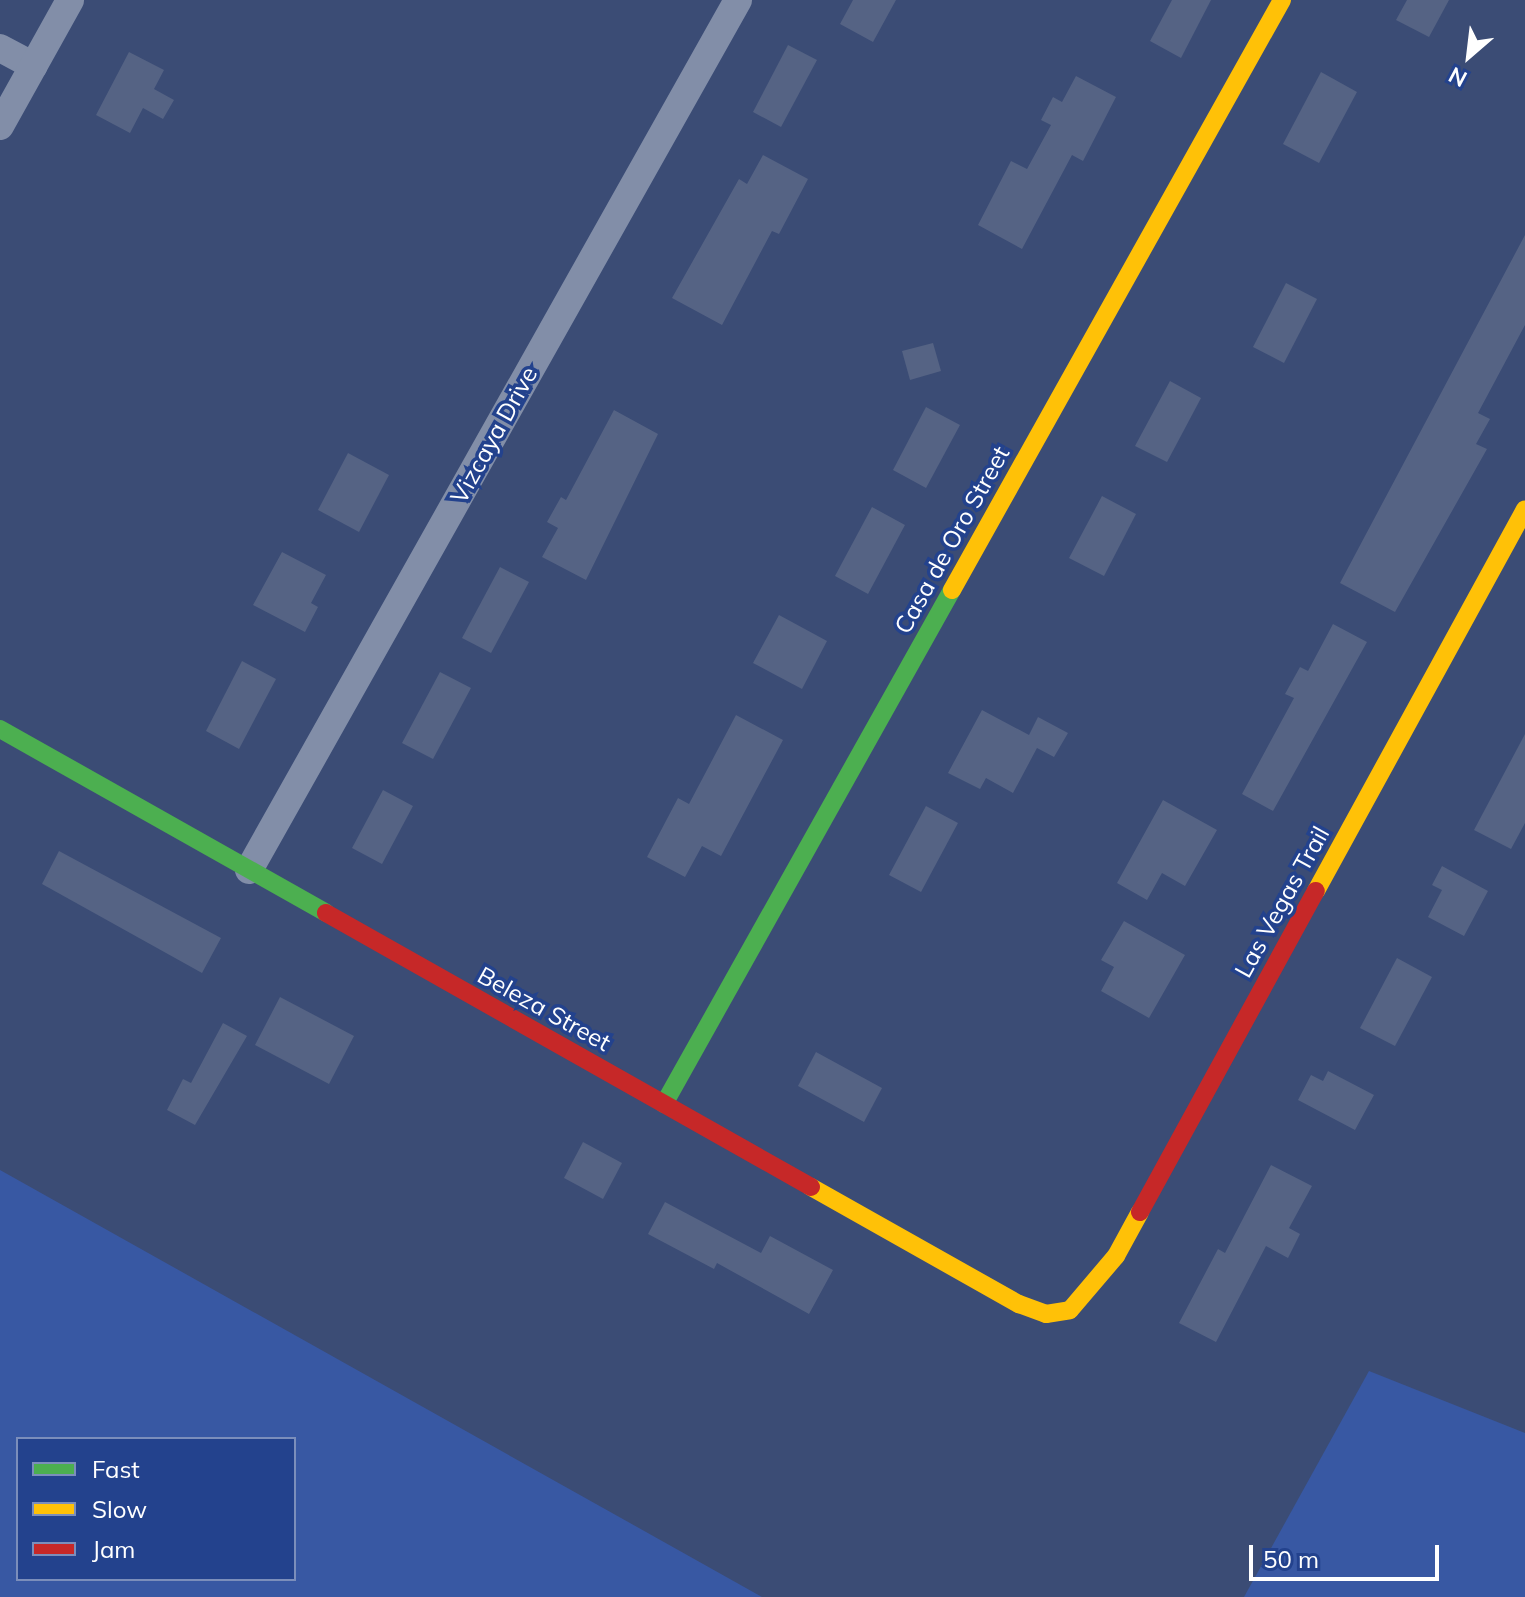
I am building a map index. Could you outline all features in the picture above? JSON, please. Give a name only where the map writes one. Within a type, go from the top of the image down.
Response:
[{"type":"street","points":[[0,126],[70,0]]},
{"type":"street","name":"Vizcaya Drive","points":[[249,870],[738,0]]},
{"type":"street","name":"Casa de Oro Street","points":[[664,1104],[1282,0]]},
{"type":"street","points":[[0,48],[34,66]]},
{"type":"street","name":"Las Vegas Trail","points":[[1070,1310],[1116,1256],[1525,509]]},
{"type":"street","name":"Beleza Street","points":[[0,729],[1019,1304],[1046,1314],[1070,1310]]},
{"type":"shaded area","points":[[0,1170],[762,1597],[0,1597]]},
{"type":"shaded area","points":[[1369,1371],[1525,1433],[1525,1597],[1244,1597]]},
{"type":"building","points":[[853,0],[896,0],[873,42],[840,24]]},
{"type":"building","points":[[1172,0],[1211,0],[1181,58],[1150,41]]},
{"type":"building","points":[[1407,0],[1449,0],[1429,37],[1396,20]]},
{"type":"building","points":[[788,45],[817,60],[781,127],[753,112]]},
{"type":"building","points":[[129,52],[164,70],[154,89],[174,100],[163,119],[143,108],[130,133],[96,115]]},
{"type":"building","points":[[1321,72],[1357,92],[1319,163],[1283,144]]},
{"type":"building","points":[[1076,76],[1116,97],[1083,161],[1072,155],[1022,249],[978,225],[1011,161],[1027,169],[1051,125],[1041,120],[1053,97],[1062,102]]},
{"type":"building","points":[[763,155],[808,179],[779,234],[772,231],[722,325],[672,298],[739,179],[747,184]]},
{"type":"building","points":[[1525,235],[1525,325],[1478,413],[1490,419],[1476,444],[1487,449],[1395,612],[1340,583]]},
{"type":"building","points":[[1286,283],[1317,299],[1284,363],[1253,347]]},
{"type":"building","points":[[933,343],[941,371],[910,380],[902,351]]},
{"type":"building","points":[[1170,381],[1201,398],[1167,462],[1135,446]]},
{"type":"building","points":[[926,407],[960,425],[926,488],[893,470]]},
{"type":"building","points":[[614,410],[658,434],[586,580],[542,557],[558,528],[547,522],[561,497],[566,500]]},
{"type":"building","points":[[348,453],[389,475],[359,532],[318,510]]},
{"type":"building","points":[[1102,496],[1136,514],[1104,576],[1069,558]]},
{"type":"building","points":[[872,507],[905,525],[868,594],[835,576]]},
{"type":"building","points":[[282,552],[326,575],[311,603],[318,607],[305,632],[253,605]]},
{"type":"building","points":[[500,567],[529,582],[491,653],[462,638]]},
{"type":"building","points":[[779,615],[827,641],[802,689],[753,663]]},
{"type":"building","points":[[1333,624],[1367,642],[1273,811],[1242,794],[1294,698],[1285,694],[1300,667],[1308,671]]},
{"type":"building","points":[[242,661],[276,679],[239,749],[206,731]]},
{"type":"building","points":[[440,672],[471,688],[433,759],[402,743]]},
{"type":"building","points":[[982,710],[1029,735],[1038,717],[1068,733],[1054,757],[1037,748],[1013,793],[986,778],[980,789],[948,773]]},
{"type":"building","points":[[736,715],[783,740],[721,856],[702,846],[685,877],[647,857],[678,798],[689,804]]},
{"type":"building","points":[[1525,734],[1525,823],[1511,849],[1474,830]]},
{"type":"building","points":[[383,790],[413,806],[382,864],[352,848]]},
{"type":"building","points":[[1163,800],[1217,830],[1185,886],[1162,873],[1147,900],[1117,883]]},
{"type":"building","points":[[926,806],[958,823],[921,892],[889,875]]},
{"type":"building","points":[[59,851],[221,938],[202,973],[42,884]]},
{"type":"building","points":[[1442,866],[1488,891],[1464,936],[1428,917],[1442,890],[1432,885]]},
{"type":"building","points":[[1124,921],[1185,955],[1149,1018],[1101,991],[1114,967],[1101,960]]},
{"type":"building","points":[[1397,958],[1432,977],[1395,1046],[1360,1028]]},
{"type":"building","points":[[280,997],[354,1036],[329,1084],[255,1045]]},
{"type":"building","points":[[223,1023],[247,1036],[195,1125],[167,1110],[183,1079],[191,1083]]},
{"type":"building","points":[[816,1052],[882,1088],[864,1122],[798,1086]]},
{"type":"building","points":[[1328,1071],[1374,1095],[1355,1130],[1298,1100],[1311,1075],[1323,1081]]},
{"type":"building","points":[[583,1142],[622,1163],[603,1199],[564,1178]]},
{"type":"building","points":[[1271,1165],[1312,1186],[1289,1228],[1300,1234],[1288,1258],[1266,1246],[1216,1342],[1179,1323],[1218,1249],[1225,1253]]},
{"type":"building","points":[[665,1202],[761,1253],[770,1236],[833,1270],[809,1314],[717,1263],[714,1269],[648,1234]]},
{"type":"traffic: fast","points":[[664,1104],[952,590]]},
{"type":"traffic: fast","points":[[0,729],[326,913]]},
{"type":"traffic: slow","points":[[952,590],[1282,0]]},
{"type":"traffic: slow","points":[[1316,891],[1525,509]]},
{"type":"traffic: slow","points":[[811,1187],[1019,1304],[1046,1314],[1070,1310],[1116,1256],[1140,1212]]},
{"type":"traffic: jam","points":[[1140,1212],[1316,891]]},
{"type":"traffic: jam","points":[[326,913],[811,1187]]}]
